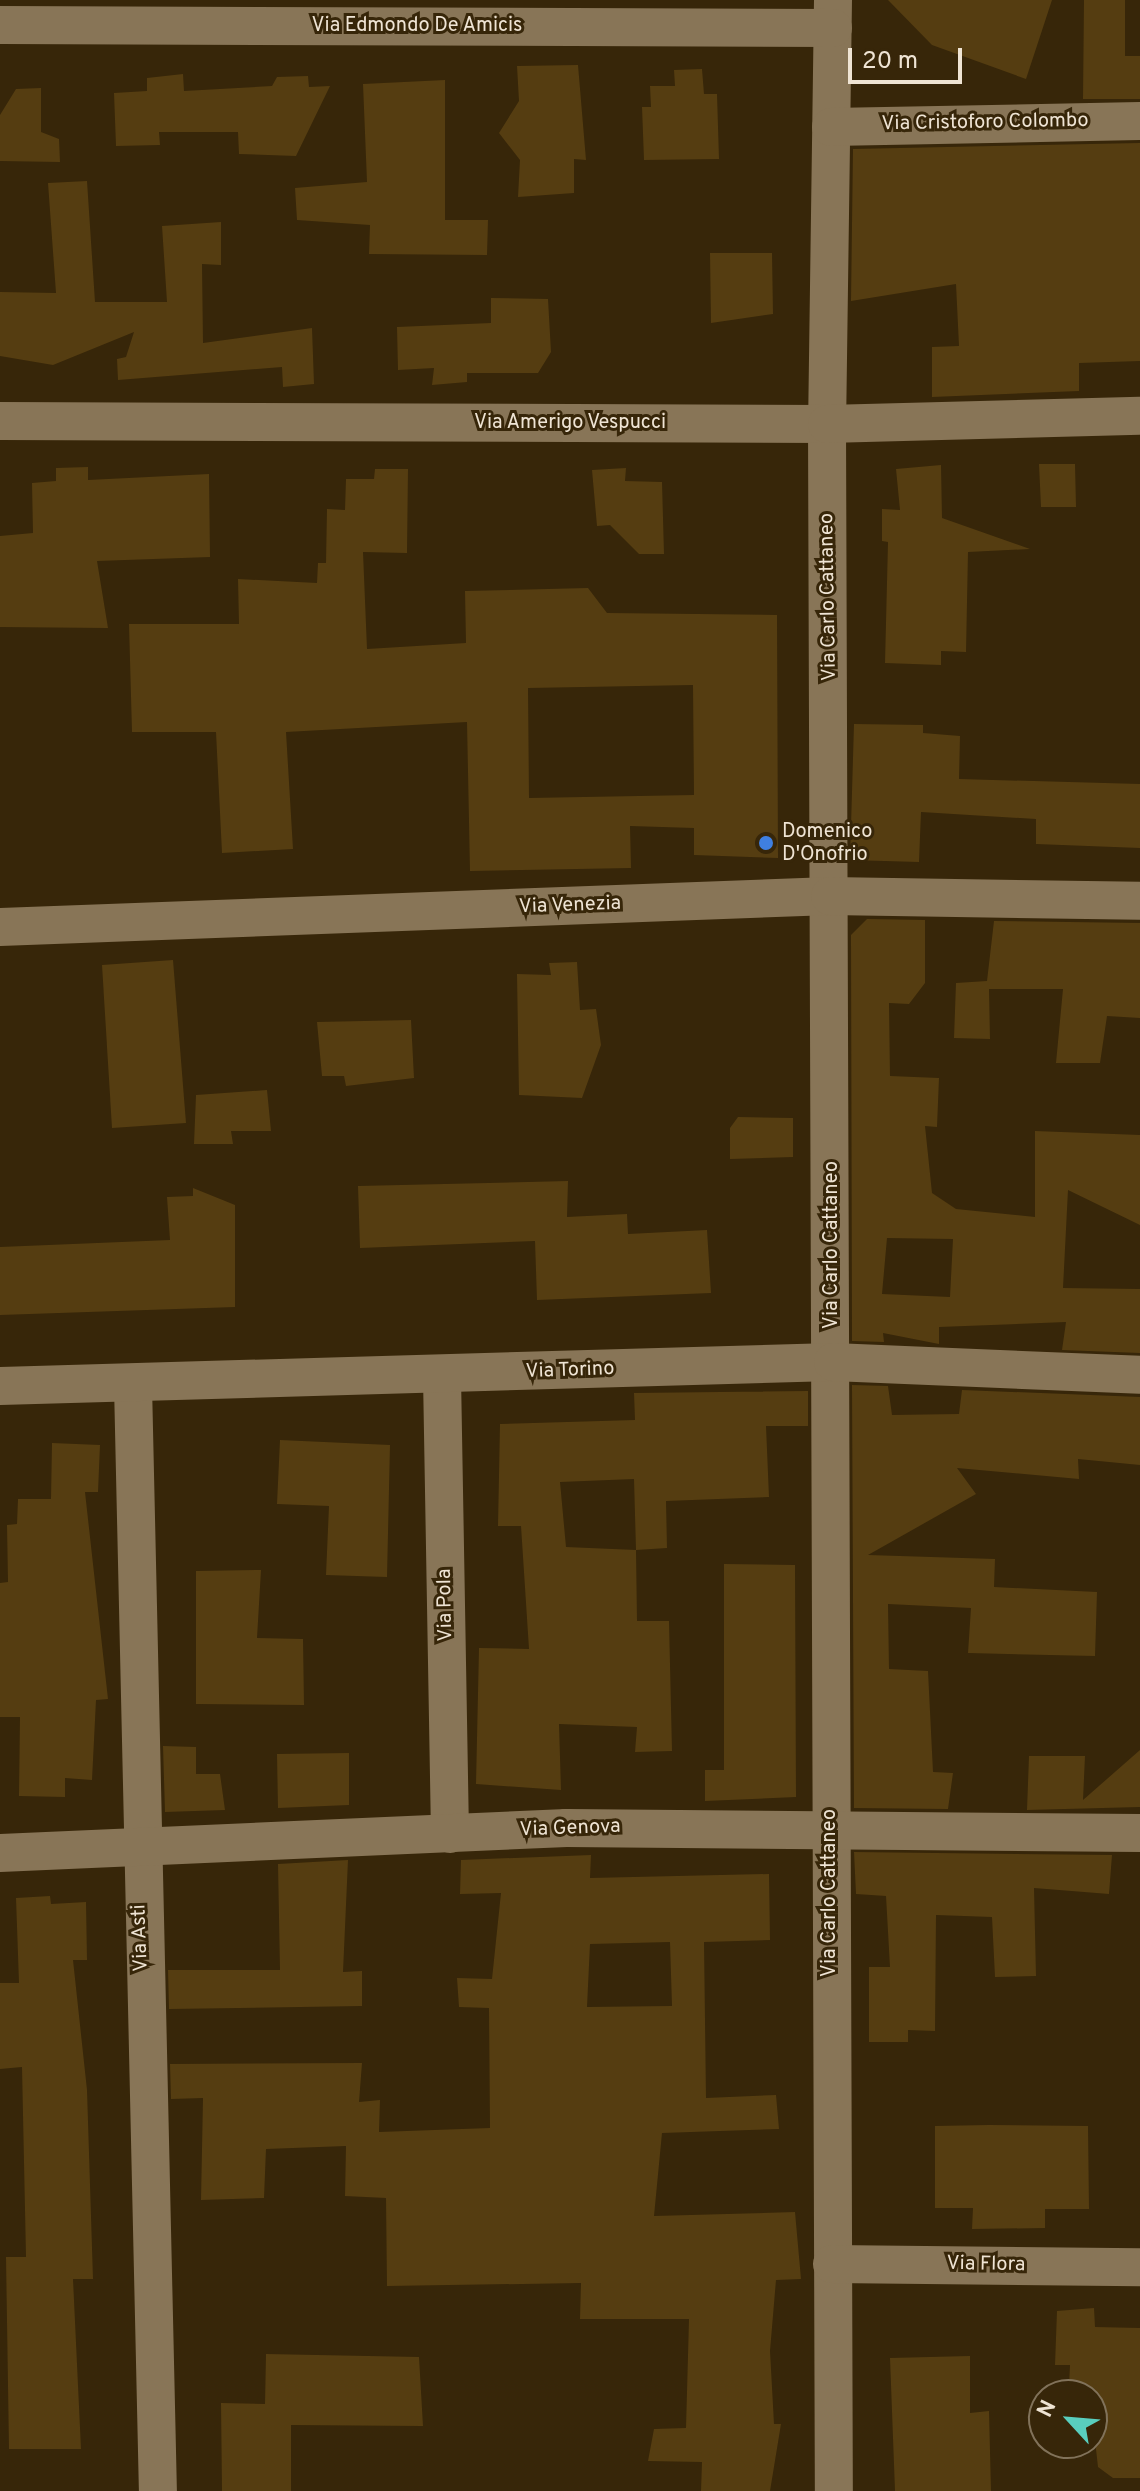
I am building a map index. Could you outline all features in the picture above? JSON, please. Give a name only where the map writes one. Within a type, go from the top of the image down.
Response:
[{"type":"street","name":"Via Edmondo De Amicis","points":[[0,25],[833,14]]},
{"type":"street","name":"Via Carlo Cattaneo","points":[[833,14],[827,424],[833,1362],[830,1826],[834,2491]]},
{"type":"street","name":"Via Cristoforo Colombo","points":[[831,127],[1140,121]]},
{"type":"street","name":"Via Amerigo Vespucci","points":[[0,421],[827,424],[1140,416]]},
{"type":"street","name":"Via Venezia","points":[[0,927],[830,896],[1140,901]]},
{"type":"street","name":"Via Torino","points":[[0,1386],[133,1385],[833,1362],[1140,1375]]},
{"type":"street","name":"Via Pola","points":[[442,1376],[450,1834]]},
{"type":"street","name":"Via Asti","points":[[133,1385],[139,1848],[158,2491]]},
{"type":"street","name":"Via Genova","points":[[0,1853],[450,1834],[830,1826],[1140,1833]]},
{"type":"street","name":"Via Flora","points":[[832,2264],[1140,2267]]},
{"type":"building","points":[[888,0],[1052,0],[1026,79],[932,45]]},
{"type":"building","points":[[1084,0],[1125,0],[1125,56],[1140,56],[1140,99],[1083,99]]},
{"type":"building","points":[[578,65],[586,160],[574,159],[574,193],[518,197],[520,160],[499,133],[519,101],[517,66]]},
{"type":"building","points":[[702,69],[704,94],[717,94],[719,159],[644,160],[642,107],[651,107],[650,86],[675,86],[674,70]]},
{"type":"building","points":[[183,74],[184,91],[272,86],[277,77],[308,76],[309,87],[330,86],[296,156],[239,154],[238,132],[159,132],[160,145],[116,146],[114,93],[147,91],[147,78]]},
{"type":"building","points":[[445,80],[445,220],[488,220],[487,255],[369,254],[370,225],[297,220],[295,188],[367,182],[363,84]]},
{"type":"building","points":[[41,88],[41,132],[59,139],[60,162],[0,161],[0,115],[16,89]]},
{"type":"building","points":[[1140,143],[1140,361],[1079,363],[1079,391],[932,397],[932,347],[959,346],[956,284],[851,301],[853,149]]},
{"type":"building","points":[[87,181],[95,302],[167,302],[162,226],[221,222],[221,265],[202,264],[203,343],[312,328],[314,384],[283,387],[282,367],[118,380],[117,359],[126,357],[134,332],[53,365],[0,356],[0,292],[56,293],[48,183]]},
{"type":"building","points":[[710,253],[772,253],[773,314],[711,323]]},
{"type":"building","points":[[491,298],[548,299],[551,352],[538,373],[467,373],[467,382],[432,385],[434,368],[398,370],[397,327],[491,323]]},
{"type":"building","points":[[1039,464],[1075,464],[1076,507],[1041,507]]},
{"type":"building","points":[[941,465],[942,518],[1030,549],[968,552],[966,652],[941,651],[941,665],[885,663],[888,542],[882,541],[882,509],[900,510],[896,469]]},
{"type":"building","points":[[88,467],[88,480],[209,474],[210,557],[97,561],[108,628],[0,627],[0,536],[33,533],[32,483],[56,481],[56,468]]},
{"type":"building","points":[[626,468],[625,481],[662,482],[664,554],[639,554],[610,525],[597,526],[592,470]]},
{"type":"building","points":[[375,469],[408,469],[407,553],[363,552],[367,649],[466,643],[465,591],[588,588],[607,613],[777,615],[778,858],[694,855],[694,828],[630,826],[631,868],[470,871],[467,722],[286,732],[293,849],[222,853],[216,732],[132,732],[129,624],[239,624],[238,579],[317,583],[318,563],[326,563],[327,509],[345,510],[346,479],[374,479]],"holes":[[[693,685],[694,795],[529,798],[528,688]]]},
{"type":"building","points":[[854,724],[923,725],[923,733],[960,736],[959,779],[1140,784],[1140,848],[1036,844],[1036,819],[921,812],[919,862],[850,860]]},
{"type":"building","points":[[867,919],[925,920],[925,983],[909,1004],[889,1003],[890,1076],[939,1078],[937,1127],[925,1126],[932,1193],[956,1209],[1035,1217],[1035,1131],[1140,1135],[1140,1225],[1068,1190],[1063,1288],[1140,1289],[1140,1353],[1062,1350],[1066,1322],[939,1327],[939,1344],[883,1333],[884,1342],[852,1341],[851,935]],"holes":[[[887,1238],[953,1239],[950,1297],[882,1294]]]},
{"type":"building","points":[[994,921],[1140,923],[1140,1018],[1107,1016],[1100,1063],[1056,1063],[1063,989],[989,989],[990,1039],[954,1038],[956,983],[987,981]]},
{"type":"building","points":[[173,960],[186,1123],[112,1128],[102,965]]},
{"type":"building","points":[[577,962],[580,1010],[596,1009],[601,1045],[582,1098],[519,1095],[517,974],[551,975],[549,963]]},
{"type":"building","points":[[411,1020],[414,1078],[346,1086],[344,1076],[322,1076],[317,1022]]},
{"type":"building","points":[[267,1090],[271,1131],[231,1131],[233,1144],[194,1144],[196,1095]]},
{"type":"building","points":[[738,1117],[793,1118],[793,1157],[730,1159],[730,1128]]},
{"type":"building","points":[[568,1181],[567,1217],[627,1214],[628,1234],[707,1230],[711,1293],[537,1300],[535,1241],[360,1248],[358,1186]]},
{"type":"building","points":[[193,1188],[235,1205],[235,1307],[0,1315],[0,1247],[170,1240],[167,1197],[193,1196]]},
{"type":"building","points":[[852,1385],[888,1386],[892,1415],[959,1414],[962,1390],[1140,1397],[1140,1465],[1078,1459],[1079,1479],[957,1468],[976,1494],[868,1555],[995,1559],[994,1587],[1097,1592],[1095,1656],[968,1653],[971,1608],[888,1604],[889,1669],[928,1671],[933,1772],[953,1773],[948,1809],[854,1808]]},
{"type":"building","points":[[808,1391],[808,1426],[766,1426],[769,1497],[666,1501],[667,1548],[636,1550],[637,1621],[669,1621],[672,1751],[635,1752],[637,1727],[559,1724],[561,1790],[476,1784],[479,1648],[529,1649],[521,1526],[498,1526],[500,1424],[635,1420],[634,1393]],"holes":[[[634,1479],[636,1550],[566,1547],[560,1482]]]},
{"type":"building","points":[[280,1440],[390,1445],[387,1577],[326,1575],[329,1506],[277,1504]]},
{"type":"building","points":[[52,1443],[100,1445],[98,1492],[85,1492],[108,1699],[96,1700],[92,1780],[65,1778],[65,1797],[19,1796],[20,1717],[0,1717],[0,1583],[8,1582],[7,1525],[17,1524],[18,1499],[51,1499]]},
{"type":"building","points":[[724,1564],[795,1565],[796,1797],[705,1801],[705,1770],[724,1770]]},
{"type":"building","points":[[261,1570],[257,1638],[303,1639],[304,1705],[196,1704],[196,1571]]},
{"type":"building","points":[[163,1746],[196,1747],[196,1774],[220,1774],[225,1810],[165,1812]]},
{"type":"building","points":[[1140,1750],[1140,1807],[1027,1810],[1029,1756],[1085,1756],[1083,1800]]},
{"type":"building","points":[[349,1753],[349,1805],[278,1808],[277,1754]]},
{"type":"building","points":[[854,1852],[1112,1855],[1109,1894],[1034,1888],[1036,1976],[995,1977],[992,1917],[936,1915],[935,2031],[908,2030],[908,2042],[869,2042],[869,1967],[890,1967],[886,1896],[856,1894]]},
{"type":"building","points":[[591,1855],[590,1878],[769,1874],[770,1940],[704,1942],[706,2098],[776,2095],[779,2129],[662,2133],[654,2216],[795,2212],[801,2279],[776,2280],[770,2351],[774,2424],[781,2424],[770,2491],[701,2491],[702,2462],[648,2461],[654,2429],[686,2428],[689,2319],[580,2319],[581,2283],[387,2286],[386,2198],[345,2196],[346,2146],[266,2149],[264,2198],[201,2200],[203,2098],[171,2099],[170,2064],[362,2063],[359,2102],[380,2100],[379,2132],[490,2128],[489,2008],[459,2007],[457,1978],[492,1979],[501,1893],[460,1894],[461,1860]],"holes":[[[670,1942],[672,2006],[587,2007],[590,1944]]]},
{"type":"building","points":[[348,1860],[343,1972],[362,1971],[362,2006],[169,2009],[168,1970],[280,1970],[278,1864]]},
{"type":"building","points":[[50,1896],[51,1904],[86,1902],[87,1960],[73,1960],[87,2090],[93,2279],[73,2279],[81,2449],[9,2449],[6,2257],[26,2257],[22,2067],[0,2069],[0,1983],[19,1983],[16,1898]]},
{"type":"building","points":[[935,2126],[1088,2126],[1089,2209],[1045,2209],[1045,2228],[972,2229],[973,2208],[935,2208]]},
{"type":"building","points":[[1094,2308],[1095,2327],[1140,2328],[1140,2478],[1113,2478],[1098,2467],[1097,2459],[1108,2459],[1108,2379],[1069,2379],[1070,2365],[1055,2365],[1057,2311]]},
{"type":"building","points":[[266,2354],[419,2357],[423,2426],[291,2425],[291,2491],[222,2491],[221,2403],[265,2404]]},
{"type":"building","points":[[970,2356],[970,2413],[989,2411],[991,2491],[895,2491],[890,2358]]},
{"type":"place","name":"Domenico D'Onofrio","points":[[766,843]]}]
